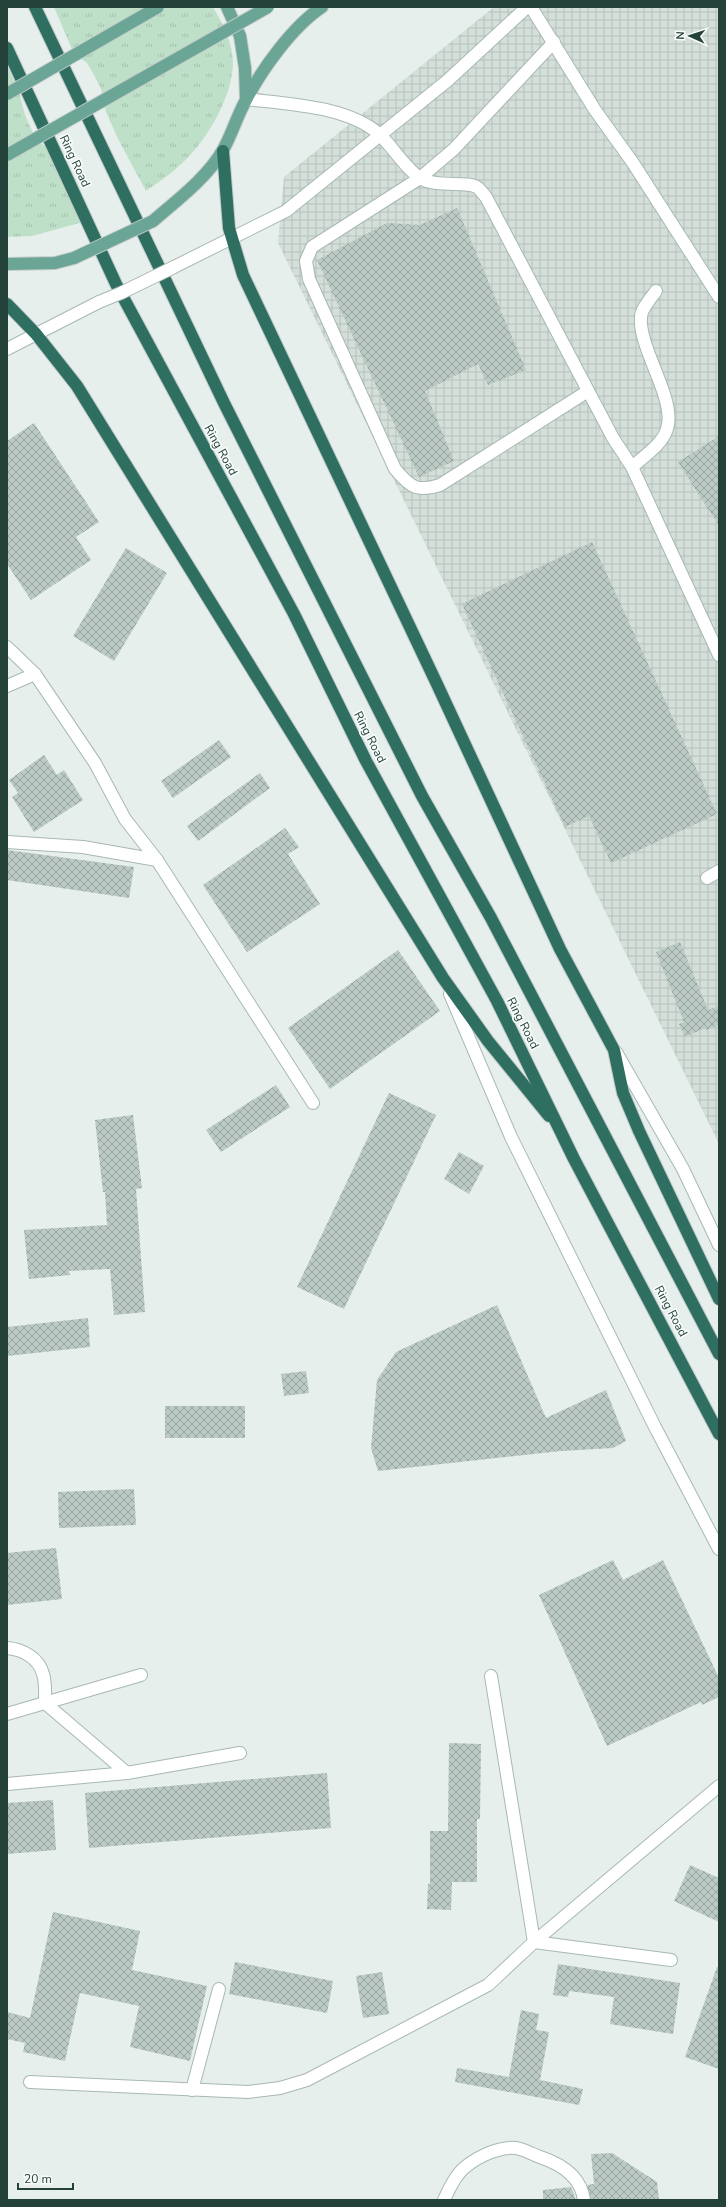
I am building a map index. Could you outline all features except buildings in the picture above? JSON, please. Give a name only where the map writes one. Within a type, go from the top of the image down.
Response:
[{"type":"highway","name":"Ring Road","points":[[34,7],[221,396],[422,796],[498,932],[719,1354]]},
{"type":"highway","name":"Ring Road","points":[[7,48],[116,284],[294,614],[366,761],[494,995],[574,1158],[719,1434]]},
{"type":"highway","points":[[223,151],[232,238],[243,276],[436,682],[560,949],[614,1050],[623,1093],[639,1131],[719,1299]]},
{"type":"highway","points":[[7,304],[36,334],[77,386],[112,439],[444,978],[488,1041],[564,1135]]},
{"type":"main road","points":[[7,94],[158,7]]},
{"type":"main road","points":[[227,7],[240,36],[245,68],[246,99]]},
{"type":"main road","points":[[7,155],[268,7]]},
{"type":"main road","points":[[7,264],[55,262],[74,258],[153,221],[190,189],[223,151],[246,99],[277,53],[310,15],[322,7]]},
{"type":"street","points":[[7,349],[99,302],[174,267],[286,211],[447,82],[527,7]]},
{"type":"street","points":[[531,7],[595,110],[633,163],[719,297]]},
{"type":"street","points":[[554,42],[463,139],[420,178],[312,247],[306,261],[309,279],[396,470],[406,483],[424,490],[440,485],[588,391]]},
{"type":"street","points":[[246,99],[302,106],[335,113],[365,122],[380,135],[420,178],[432,184],[467,184],[477,187],[486,197],[613,438],[632,467],[719,655]]},
{"type":"street","points":[[632,467],[662,440],[668,428],[668,415],[664,396],[642,331],[641,316],[656,291]]},
{"type":"street","points":[[7,647],[35,674],[95,763],[125,819],[158,860],[312,1103]]},
{"type":"street","points":[[7,686],[35,674]]},
{"type":"street","points":[[7,842],[83,847],[158,860]]},
{"type":"street","points":[[707,878],[719,871]]},
{"type":"street","points":[[444,978],[511,1137],[655,1427],[719,1549]]},
{"type":"street","points":[[614,1050],[683,1168],[718,1239]]},
{"type":"street","points":[[7,1648],[17,1648],[32,1656],[43,1674],[45,1703],[127,1773]]},
{"type":"street","points":[[7,1714],[141,1675]]},
{"type":"street","points":[[491,1676],[534,1942]]},
{"type":"street","points":[[7,1784],[127,1773],[240,1753]]},
{"type":"street","points":[[30,2082],[248,2092],[280,2088],[307,2080],[488,1985],[534,1942],[719,1786]]},
{"type":"street","points":[[534,1942],[671,1960]]},
{"type":"street","points":[[192,2090],[219,1988]]},
{"type":"street","points":[[444,2200],[463,2169],[482,2156],[502,2149],[520,2148],[554,2162],[571,2174],[582,2190],[584,2200]]},
{"type":"shaded area","points":[[494,7],[719,7],[719,1144],[278,243],[284,177]]},
{"type":"green space","points":[[54,7],[213,7],[227,34],[233,56],[233,64],[228,91],[216,119],[199,145],[189,156],[172,172],[146,191],[118,139],[106,112],[101,89],[93,73],[87,63],[74,54]]},
{"type":"green space","points":[[7,65],[19,92],[25,115],[32,131],[38,142],[52,150],[83,222],[32,236],[7,237]]}]
